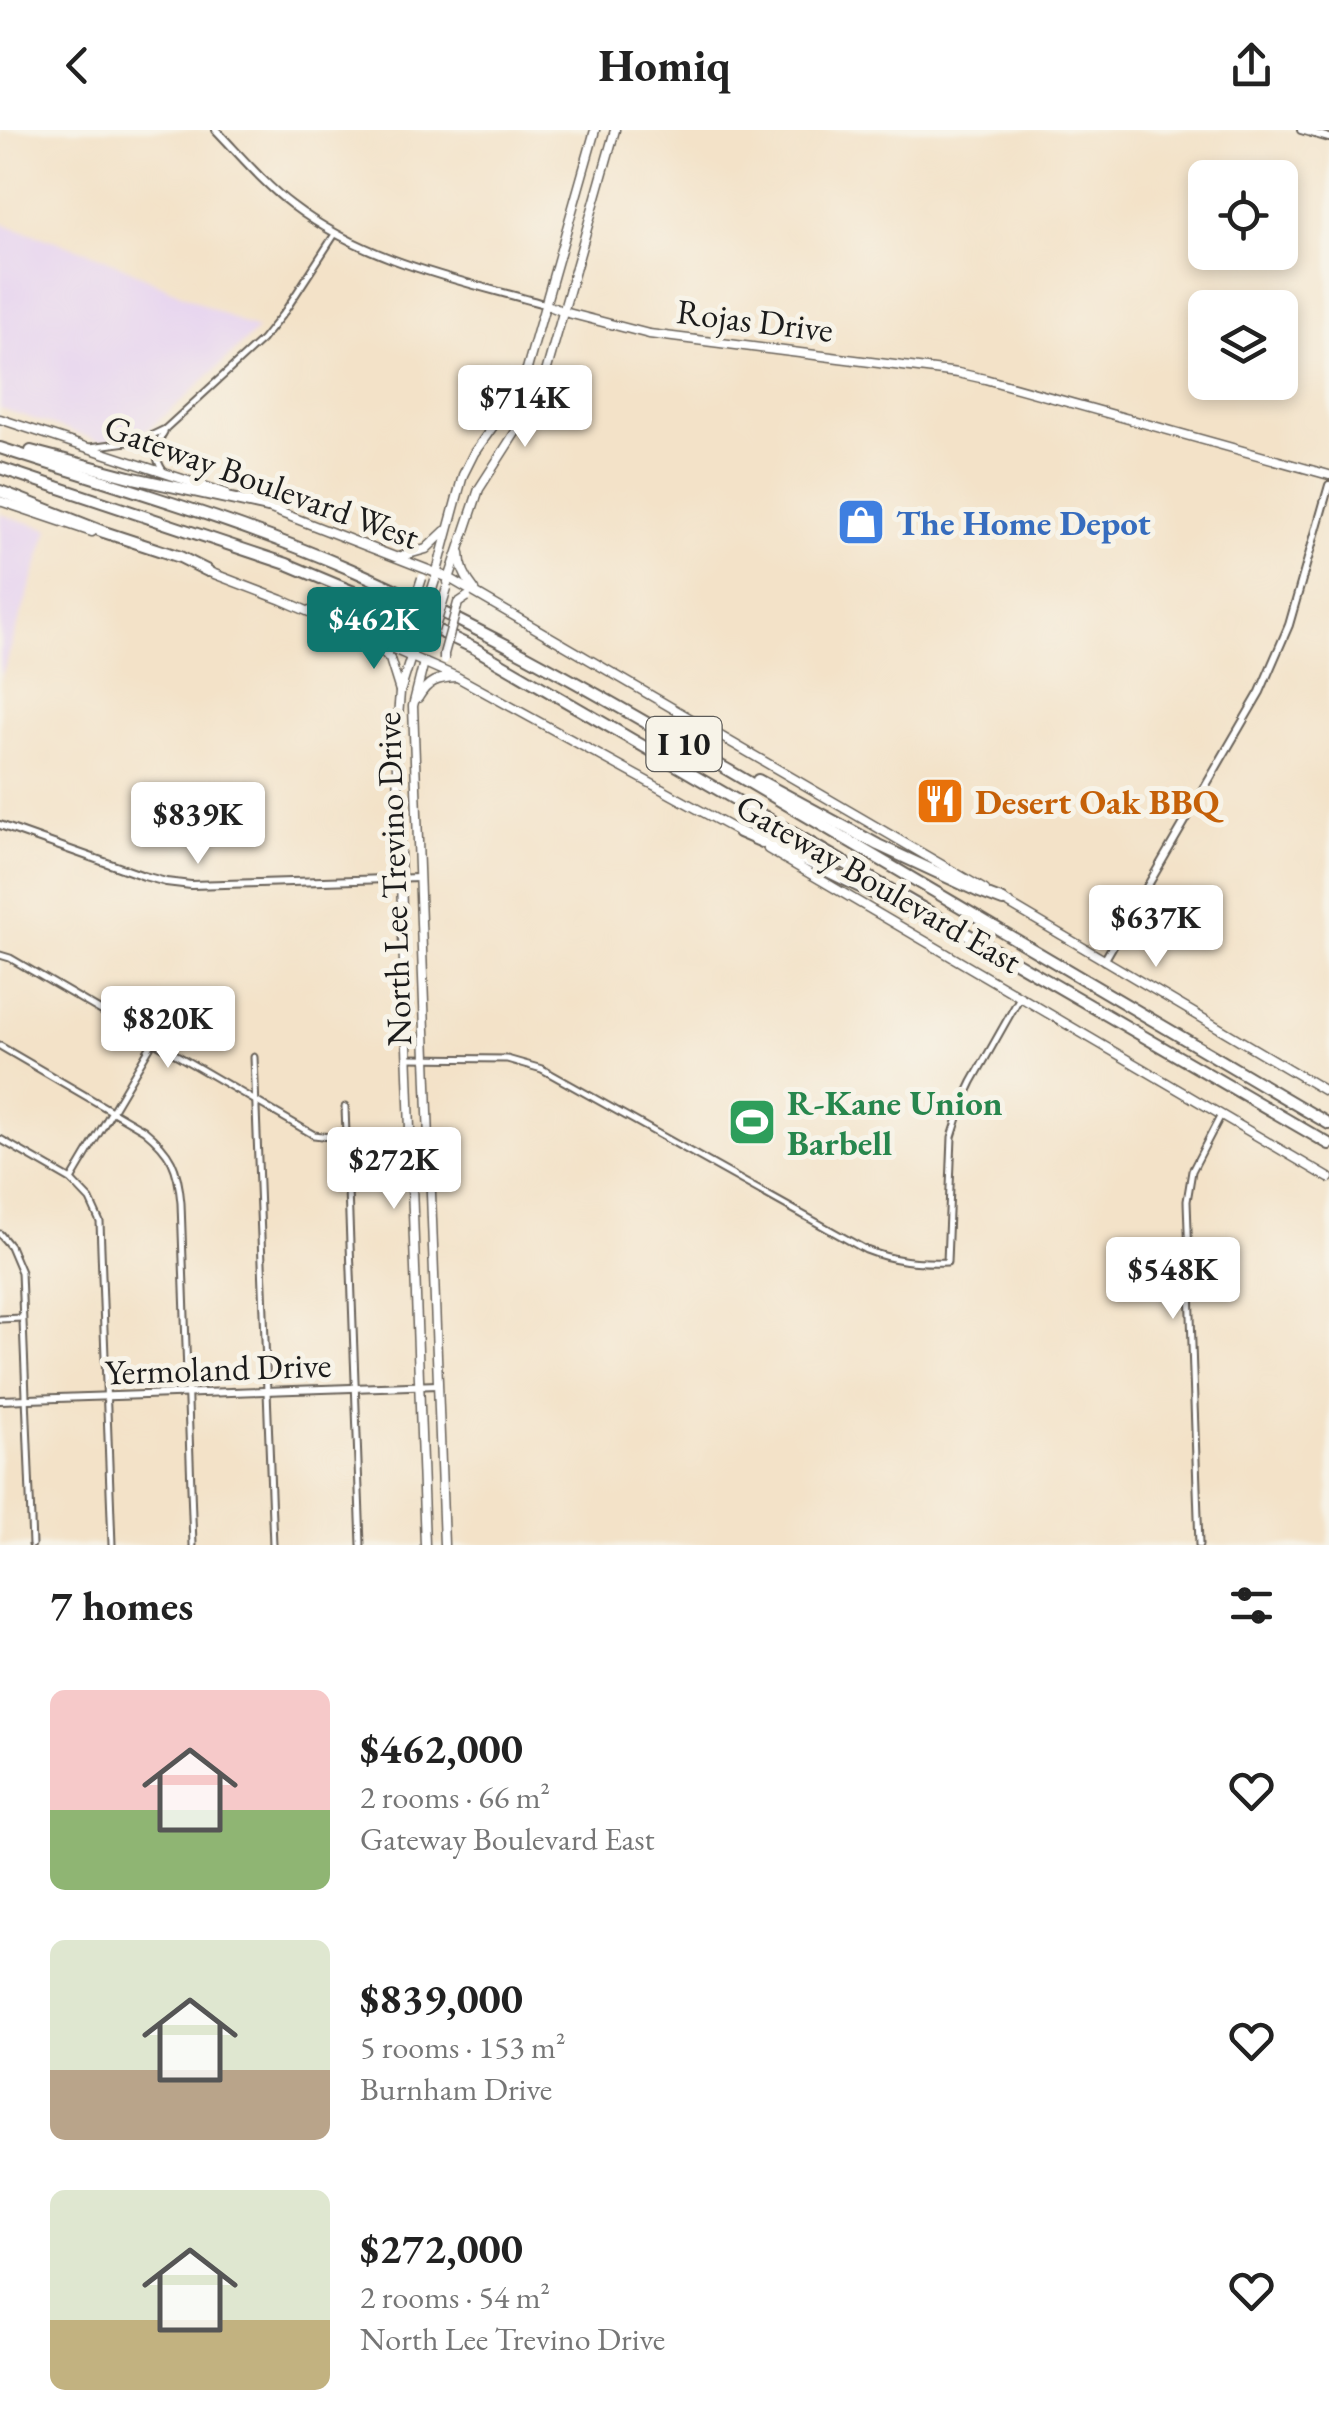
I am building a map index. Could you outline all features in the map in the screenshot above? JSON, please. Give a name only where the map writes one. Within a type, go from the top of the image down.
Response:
[{"type":"highway","points":[[0,445],[268,508]]},
{"type":"highway","name":"I 10","points":[[0,445],[255,532],[351,570],[506,644],[698,752],[1329,1124]]},
{"type":"highway","name":"I 10","points":[[0,468],[287,564],[474,648],[1329,1144]]},
{"type":"highway","points":[[0,490],[104,532],[180,556],[208,571]]},
{"type":"highway","points":[[698,752],[878,844],[977,892],[1003,900]]},
{"type":"highway","points":[[739,832],[811,862],[910,912],[970,934]]},
{"type":"main road","name":"North Lee Trevino Drive","points":[[425,1545],[396,742],[400,692],[458,490],[469,463],[511,401],[527,369],[595,130]]},
{"type":"main road","name":"North Lee Trevino Drive","points":[[444,1545],[413,706],[462,534],[486,476],[543,382],[616,130]]},
{"type":"main road","name":"Rojas Drive","points":[[547,305],[649,334],[971,376],[1329,475]]},
{"type":"main road","name":"Gateway Boulevard West","points":[[0,420],[268,508],[413,562],[478,595],[1327,1091]]},
{"type":"main road","name":"Gateway Boulevard East","points":[[0,501],[208,571],[457,677],[739,832],[1329,1178]]},
{"type":"main road","points":[[398,557],[426,549],[448,528]]},
{"type":"main road","points":[[457,677],[444,660],[458,603],[478,595],[460,563],[462,534]]},
{"type":"main road","points":[[372,640],[400,636],[406,628],[422,578],[413,562]]},
{"type":"main road","points":[[372,640],[390,659],[400,692]]},
{"type":"main road","points":[[413,706],[430,682],[457,677]]},
{"type":"street","name":"Rojas Drive","points":[[216,130],[274,190],[364,250],[547,305]]},
{"type":"street","points":[[1301,130],[1329,138]]},
{"type":"street","points":[[86,448],[142,440],[165,429],[262,340],[336,234]]},
{"type":"street","points":[[165,429],[156,452],[158,464],[166,474]]},
{"type":"street","points":[[1104,961],[1260,692],[1289,625],[1329,485]]},
{"type":"street","points":[[0,825],[144,876],[192,886],[420,878]]},
{"type":"street","points":[[0,955],[314,1135],[346,1138]]},
{"type":"street","points":[[408,1058],[507,1059],[542,1069],[866,1250],[911,1263],[947,1262],[952,1137],[972,1082],[1020,998]]},
{"type":"street","points":[[71,1180],[153,1042]]},
{"type":"street","points":[[0,1046],[144,1130],[169,1155],[178,1178],[193,1545]]},
{"type":"street","points":[[254,1057],[273,1545]]},
{"type":"street","points":[[345,1108],[361,1545]]},
{"type":"street","points":[[1199,1545],[1187,1210],[1192,1171],[1221,1115]]},
{"type":"street","points":[[0,1139],[71,1180],[90,1200],[100,1222],[112,1545]]},
{"type":"street","points":[[0,1234],[17,1258],[21,1272],[32,1545]]},
{"type":"street","points":[[0,1319],[23,1318]]},
{"type":"street","name":"Yermoland Drive","points":[[0,1400],[438,1386]]},
{"type":"shaded area","points":[[0,223],[98,255],[257,330],[145,432],[101,441],[0,408]]},
{"type":"shaded area","points":[[0,514],[49,529],[0,681]]},
{"type":"place","name":"The Home Depot","points":[[861,522]]},
{"type":"place","name":"Desert Oak BBQ","points":[[940,801]]},
{"type":"place","name":"R-Kane Union Barbell","points":[[752,1122]]}]
